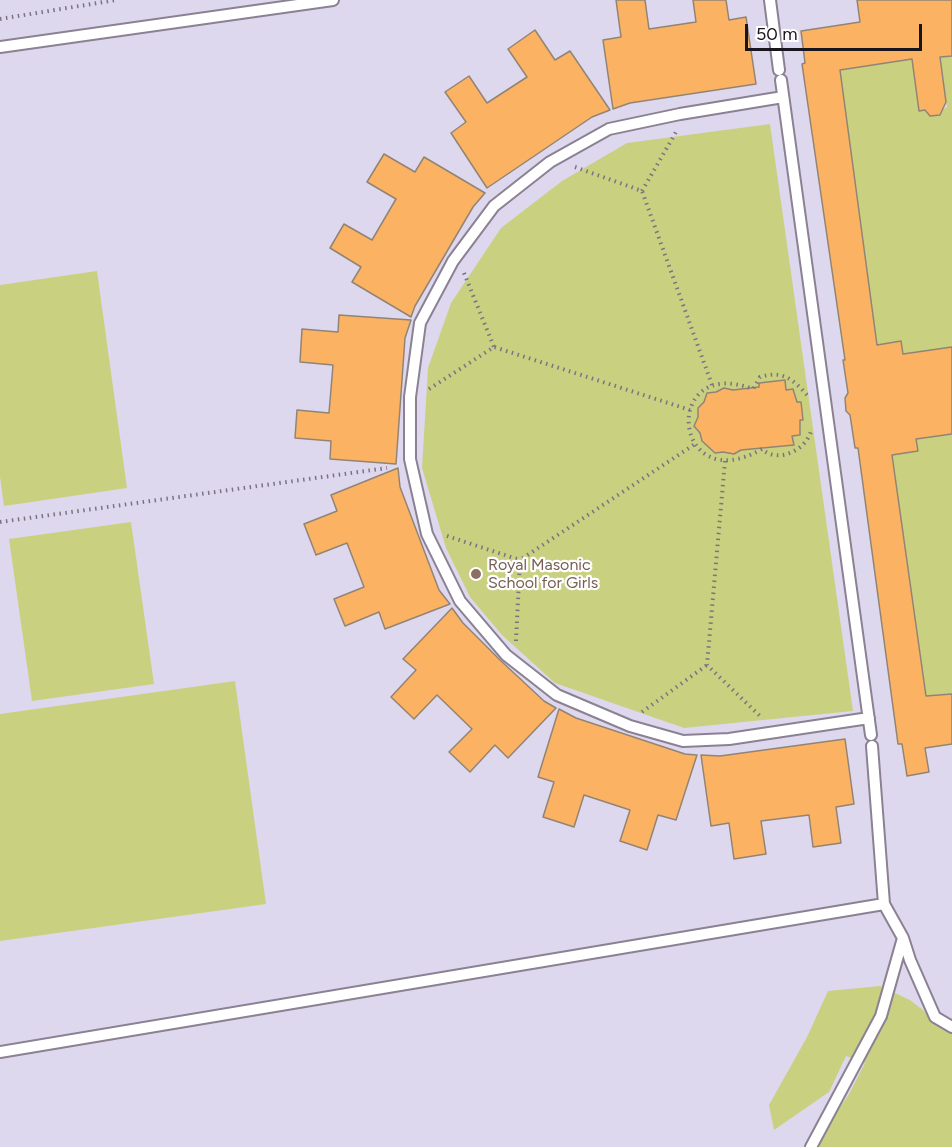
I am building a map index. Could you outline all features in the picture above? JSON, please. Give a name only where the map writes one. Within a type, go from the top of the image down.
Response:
[{"type":"lane","points":[[0,47],[333,0]]},
{"type":"lane","points":[[770,0],[872,741],[884,904],[903,938],[935,1017],[952,1027]]},
{"type":"lane","points":[[783,97],[609,129],[554,160],[494,206],[457,255],[420,323],[410,401],[410,459],[426,529],[460,601],[506,655],[557,695],[626,724],[683,741],[729,740],[868,718]]},
{"type":"lane","points":[[0,1052],[884,904]]},
{"type":"lane","points":[[810,1147],[881,1016],[903,938]]},
{"type":"path","points":[[0,19],[116,0]]},
{"type":"path","points":[[687,113],[642,191],[712,386]]},
{"type":"path","points":[[554,160],[642,191]]},
{"type":"path","points":[[457,255],[494,347]]},
{"type":"path","points":[[410,401],[494,347]]},
{"type":"path","points":[[494,347],[690,410]]},
{"type":"path","points":[[812,429],[804,444],[787,454],[772,455],[762,449],[741,459],[725,461],[704,454],[695,444],[689,432],[688,419],[698,395],[712,386],[734,382],[753,389],[760,377],[776,374],[790,378],[807,394],[809,410],[826,408]]},
{"type":"path","points":[[520,560],[695,444]]},
{"type":"path","points":[[626,724],[707,665],[725,461]]},
{"type":"path","points":[[0,522],[387,468]]},
{"type":"path","points":[[426,529],[520,560]]},
{"type":"path","points":[[515,663],[520,560]]},
{"type":"path","points":[[707,665],[777,732]]},
{"type":"shaded area","name":"Royal Masonic School for Girls","points":[[0,0],[952,0],[952,1147],[0,1147]]},
{"type":"green space","points":[[952,56],[952,347],[903,354],[901,341],[877,345],[840,73],[842,70],[920,58],[919,111],[925,110],[930,116],[947,107],[941,67],[934,58]]},
{"type":"green space","points":[[770,124],[853,711],[684,728],[555,683],[502,635],[470,597],[446,548],[422,468],[428,368],[451,303],[501,228],[562,181],[627,143]]},
{"type":"green space","points":[[97,271],[127,488],[4,506],[0,477],[0,285]]},
{"type":"green space","points":[[952,434],[952,694],[945,695],[928,708],[892,455],[916,439]]},
{"type":"green space","points":[[131,522],[154,684],[32,701],[9,539]]},
{"type":"green space","points":[[235,681],[266,904],[0,941],[0,714]]},
{"type":"green space","points":[[880,986],[910,1000],[952,1033],[952,1147],[813,1147],[849,1094],[865,1063],[846,1056],[829,1092],[774,1130],[769,1105],[807,1037],[828,991]]},
{"type":"building","points":[[616,0],[645,0],[649,29],[696,22],[693,0],[726,0],[729,20],[746,17],[756,84],[630,103],[613,109],[603,40],[621,37]]},
{"type":"building","points":[[857,0],[952,0],[952,56],[940,57],[946,102],[940,115],[930,116],[925,110],[919,111],[912,59],[840,70],[877,345],[901,341],[903,354],[952,347],[952,434],[916,439],[918,451],[892,455],[926,696],[952,694],[952,744],[925,748],[929,772],[907,776],[902,744],[898,744],[858,448],[855,448],[850,415],[846,411],[845,398],[848,393],[843,360],[845,360],[802,64],[805,63],[801,31],[860,22]]},
{"type":"building","points":[[535,30],[555,60],[570,51],[610,110],[592,117],[487,188],[451,133],[466,122],[445,92],[469,76],[487,103],[527,77],[508,49]]},
{"type":"building","points":[[384,154],[415,172],[424,157],[485,193],[473,207],[415,306],[411,317],[352,282],[361,267],[330,248],[344,224],[372,240],[396,199],[367,182]]},
{"type":"building","points":[[339,315],[411,320],[405,338],[396,464],[330,459],[331,441],[295,438],[297,410],[329,413],[333,365],[300,362],[302,329],[338,332]]},
{"type":"building","points":[[785,380],[786,390],[793,389],[797,402],[801,402],[803,420],[800,420],[800,435],[792,436],[794,445],[741,450],[734,454],[715,453],[702,441],[700,433],[694,426],[698,417],[698,408],[704,402],[707,393],[724,388],[733,390],[759,387],[759,383]]},
{"type":"building","points":[[398,468],[400,487],[439,590],[450,604],[385,629],[379,612],[345,626],[334,599],[364,587],[347,543],[316,555],[304,524],[337,511],[331,495]]},
{"type":"building","points":[[452,608],[463,623],[500,660],[544,701],[556,708],[508,758],[495,745],[470,772],[449,752],[472,729],[437,695],[414,719],[391,697],[416,670],[403,659]]},
{"type":"building","points":[[559,709],[576,718],[685,754],[697,755],[676,820],[658,815],[647,850],[620,841],[630,810],[584,795],[574,827],[543,817],[554,782],[538,777]]},
{"type":"building","points":[[845,739],[854,804],[836,807],[841,843],[813,847],[809,815],[761,821],[766,854],[734,859],[729,823],[711,826],[701,755],[720,756]]},
{"type":"place","name":"Royal Masonic School for Girls","points":[[476,574]]}]
